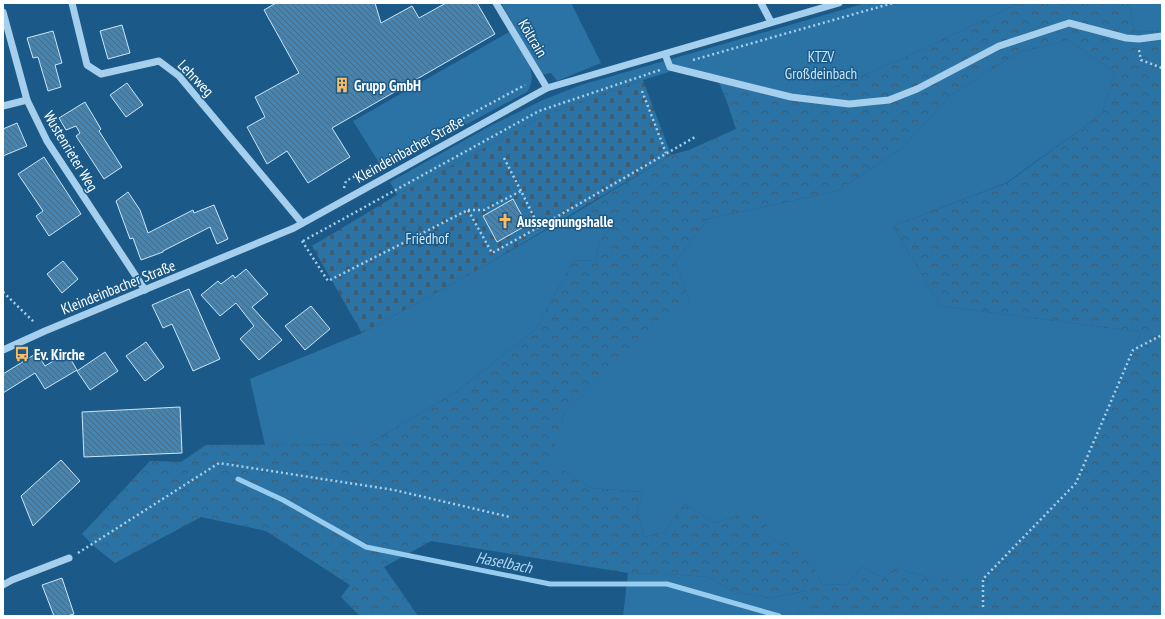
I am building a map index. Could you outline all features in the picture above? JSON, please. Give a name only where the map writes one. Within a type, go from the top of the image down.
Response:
[{"type":"street","name":"Lehrweg","points":[[72,3],[86,65],[101,74],[159,61],[179,76],[302,223]]},
{"type":"street","name":"Költrain","points":[[496,3],[547,88]]},
{"type":"street","points":[[761,3],[771,22]]},
{"type":"street","name":"Kleindeinbacher Straße","points":[[3,350],[45,331],[294,228],[340,201],[547,88],[839,3]]},
{"type":"street","name":"Wustenrieter Weg","points":[[3,12],[27,100],[47,141],[146,290]]},
{"type":"street","points":[[665,54],[670,67],[791,97],[849,104],[889,100],[917,89],[999,46],[1069,23],[1126,38],[1136,39],[1162,36]]},
{"type":"street","points":[[3,106],[27,100]]},
{"type":"street","points":[[3,585],[12,580],[69,558]]},
{"type":"path","points":[[692,60],[893,3]]},
{"type":"path","points":[[1136,39],[1141,60],[1162,68]]},
{"type":"path","points":[[303,241],[539,111],[641,75],[670,67]]},
{"type":"path","points":[[340,201],[346,181],[541,77]]},
{"type":"path","points":[[642,91],[666,153]]},
{"type":"path","points":[[468,210],[492,253],[695,137]]},
{"type":"path","points":[[504,158],[539,227]]},
{"type":"path","points":[[294,228],[328,281],[468,210],[484,210],[520,191]]},
{"type":"path","points":[[3,292],[45,331]]},
{"type":"path","points":[[983,607],[983,579],[1076,483],[1133,350],[1162,335]]},
{"type":"path","points":[[69,558],[220,463],[394,490],[510,518]]},
{"type":"green space","points":[[501,3],[571,3],[601,63],[557,81],[551,73],[542,75]]},
{"type":"green space","name":"KTZV Großdeinbach","points":[[866,3],[1019,3],[900,60],[829,89],[791,97],[678,69],[549,113],[397,195],[390,182],[490,126],[543,100],[581,85]]},
{"type":"green space","points":[[1019,3],[1129,3],[1135,32],[1162,31],[1162,616],[800,616],[797,612],[805,591],[770,598],[735,592],[709,577],[628,573],[431,541],[384,567],[418,616],[360,616],[341,597],[350,585],[266,531],[201,517],[115,563],[96,548],[82,534],[150,461],[181,462],[206,445],[368,444],[456,392],[536,329],[573,261],[596,260],[599,242],[616,222],[584,208],[671,155],[689,150],[736,129],[717,78],[791,97],[829,89],[900,60]],"holes":[[[1068,40],[1115,72],[1102,114],[1007,183],[893,226],[941,306],[1141,332],[1076,483],[983,579],[933,579],[897,568],[884,578],[862,567],[847,585],[822,584],[799,539],[780,545],[770,536],[763,513],[740,515],[715,523],[684,504],[665,532],[644,537],[637,509],[644,492],[592,488],[550,462],[564,413],[665,313],[691,305],[675,262],[708,219],[837,191],[902,148],[950,96],[1017,53]]]},
{"type":"green space","points":[[1129,3],[1162,3],[1162,31],[1135,32]]},
{"type":"green space","points":[[511,31],[528,61],[532,77],[531,85],[527,92],[383,169],[353,121]]},
{"type":"green space","points":[[1068,40],[1115,72],[1102,114],[1006,183],[893,226],[941,306],[1141,332],[1076,483],[983,579],[933,579],[897,568],[884,578],[862,567],[847,585],[822,584],[799,540],[780,545],[740,515],[715,523],[684,504],[665,532],[644,537],[637,509],[644,492],[592,488],[549,462],[564,413],[665,312],[691,305],[675,262],[708,219],[837,191],[902,148],[950,96],[1017,53]]},
{"type":"green space","name":"Friedhof","points":[[643,80],[671,155],[479,269],[362,333],[312,246],[397,195],[549,113]]},
{"type":"green space","points":[[584,208],[616,222],[599,242],[596,260],[573,261],[536,329],[456,392],[368,444],[265,445],[250,379],[362,333],[479,269]]},
{"type":"green space","points":[[628,573],[709,577],[735,592],[770,598],[806,591],[797,612],[800,616],[623,616]]},
{"type":"building","name":"Grupp GmbH","points":[[276,3],[375,3],[381,23],[412,6],[419,18],[446,3],[477,3],[495,34],[332,128],[350,157],[308,183],[287,151],[267,164],[247,127],[265,117],[255,97],[299,73],[264,10]]},
{"type":"building","points":[[122,25],[130,53],[108,59],[100,31]]},
{"type":"building","points":[[53,31],[62,63],[55,65],[61,87],[48,91],[38,57],[33,58],[27,38]]},
{"type":"building","points":[[127,83],[143,105],[126,117],[110,95]]},
{"type":"building","points":[[85,102],[101,129],[99,131],[122,167],[104,179],[76,136],[80,133],[76,126],[66,130],[59,118]]},
{"type":"building","points":[[17,123],[27,146],[3,156],[3,129]]},
{"type":"building","points":[[44,157],[81,214],[49,236],[36,216],[43,211],[18,174]]},
{"type":"building","points":[[128,192],[140,210],[148,233],[193,210],[194,213],[214,205],[228,239],[217,244],[210,227],[163,252],[141,260],[133,238],[130,239],[116,201]]},
{"type":"building","name":"Aussegnungshalle","points":[[513,199],[527,225],[497,242],[483,216]]},
{"type":"building","points":[[63,261],[78,279],[62,293],[47,274]]},
{"type":"building","points":[[246,269],[268,294],[252,307],[282,340],[259,360],[240,339],[254,326],[236,303],[220,316],[201,295],[218,281],[221,284],[233,275],[235,278]]},
{"type":"building","points":[[189,289],[220,359],[193,371],[172,324],[163,328],[152,305]]},
{"type":"building","points":[[311,306],[330,329],[305,350],[285,326]]},
{"type":"building","points":[[146,342],[164,367],[145,381],[126,356]]},
{"type":"building","points":[[105,352],[118,371],[90,390],[77,371]]},
{"type":"building","points":[[37,353],[45,366],[67,353],[77,370],[45,389],[35,373],[3,393],[3,374]]},
{"type":"building","points":[[180,407],[182,453],[84,457],[82,412]]},
{"type":"building","points":[[61,460],[80,481],[33,526],[21,496]]},
{"type":"building","points":[[62,578],[74,614],[67,616],[54,616],[42,585]]},
{"type":"waterway","name":"Haselbach","points":[[238,479],[283,500],[366,547],[550,584],[667,584],[779,616]]},
{"type":"place","name":"Grupp GmbH","points":[[342,85]]},
{"type":"place","name":"Aussegnungshalle","points":[[505,221]]},
{"type":"place","name":"Ev. Kirche","points":[[22,354]]}]
